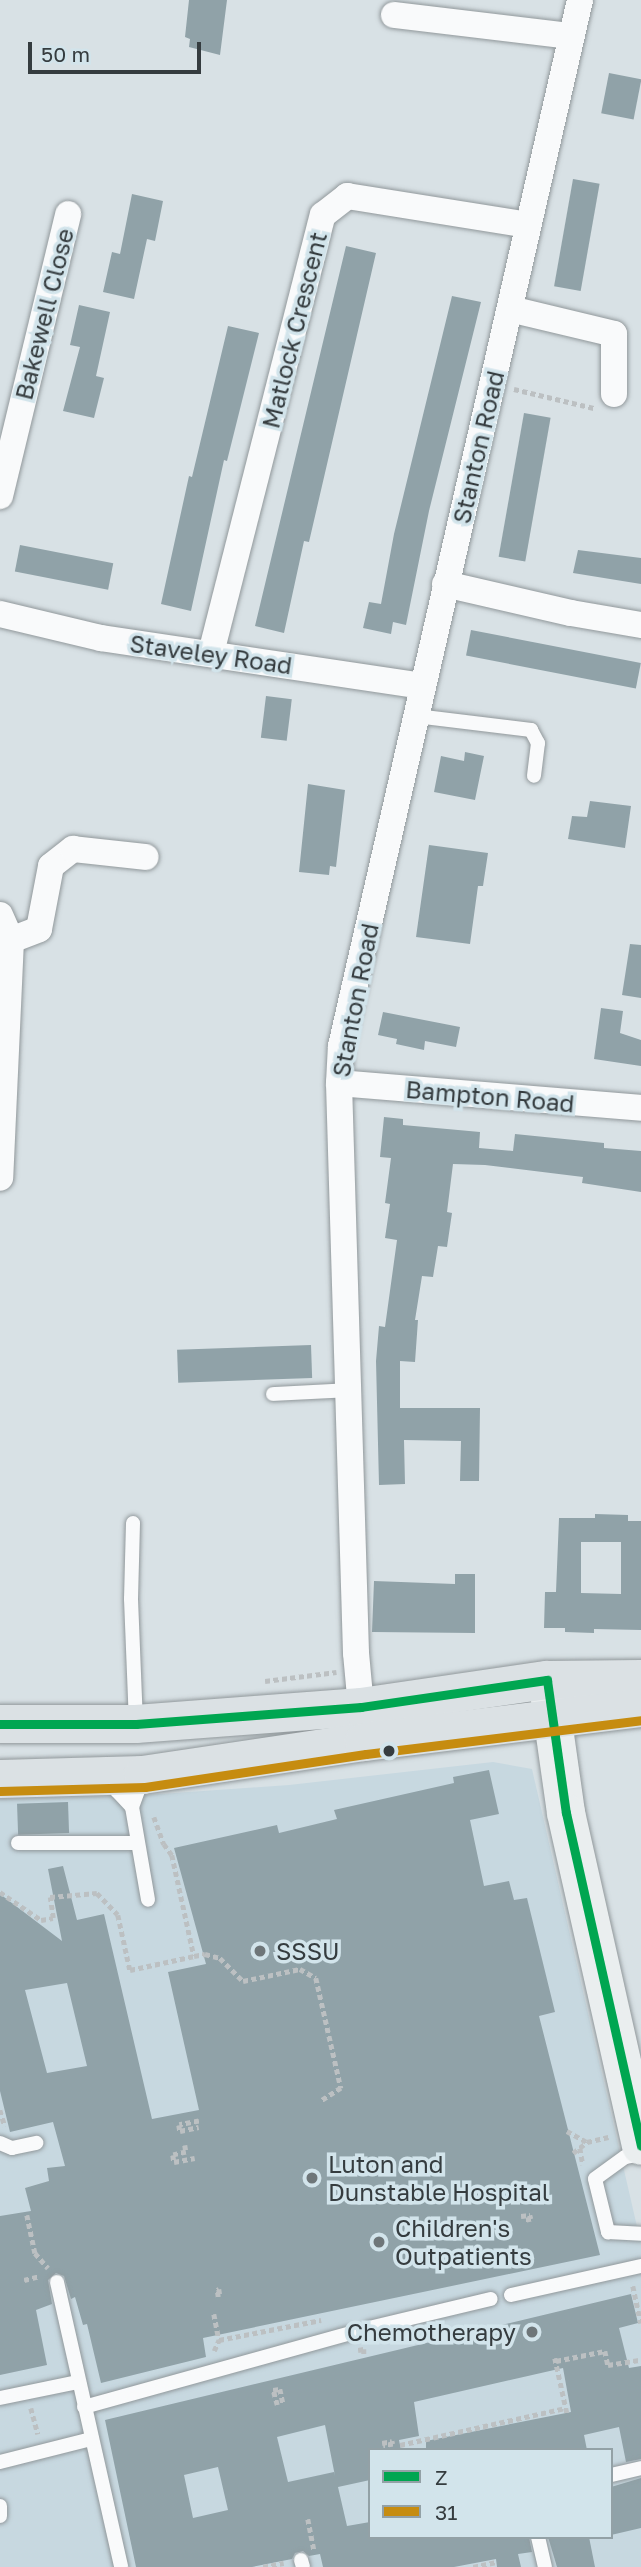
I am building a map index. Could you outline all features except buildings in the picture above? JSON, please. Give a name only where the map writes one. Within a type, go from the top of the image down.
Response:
[{"type":"main road","points":[[0,1724],[136,1724],[361,1707],[547,1680],[641,1679]]},
{"type":"main road","points":[[0,1780],[136,1792],[554,1718],[641,1708]]},
{"type":"street","name":"Stanton Road","points":[[361,1707],[356,1653],[339,1083],[341,1046],[580,0]]},
{"type":"street","points":[[394,15],[572,36]]},
{"type":"street","name":"Matlock Crescent","points":[[211,653],[323,215],[347,196],[528,225]]},
{"type":"street","name":"Bakewell Close","points":[[0,496],[68,214]]},
{"type":"street","points":[[510,309],[614,334],[614,394]]},
{"type":"street","points":[[445,584],[570,613],[641,625]]},
{"type":"street","name":"Staveley Road","points":[[0,614],[101,638],[422,686]]},
{"type":"street","points":[[11,940],[39,929],[51,866],[73,849],[145,857]]},
{"type":"street","points":[[0,915],[11,940],[0,1178]]},
{"type":"street","name":"Bampton Road","points":[[339,1083],[641,1108]]},
{"type":"street","points":[[547,1680],[566,1813],[632,2064],[630,2141]]},
{"type":"lane","points":[[416,716],[531,730],[538,743],[534,776]]},
{"type":"lane","points":[[273,1394],[349,1390]]},
{"type":"lane","points":[[133,1523],[131,1599],[136,1724]]},
{"type":"lane","points":[[136,1792],[137,1843],[148,1900]]},
{"type":"lane","points":[[18,1843],[137,1843]]},
{"type":"lane","points":[[0,2143],[12,2148],[36,2143]]},
{"type":"lane","points":[[641,2154],[625,2157],[595,2179],[608,2232],[641,2234]]},
{"type":"lane","points":[[510,2295],[641,2266]]},
{"type":"lane","points":[[57,2282],[121,2567]]},
{"type":"lane","points":[[369,2328],[491,2299]]},
{"type":"lane","points":[[84,2407],[350,2333]]},
{"type":"lane","points":[[0,2398],[78,2382]]},
{"type":"lane","points":[[0,2462],[92,2439]]},
{"type":"lane","points":[[613,2475],[641,2468]]},
{"type":"lane","points":[[0,2506],[0,2516]]},
{"type":"lane","points":[[538,2539],[545,2567]]},
{"type":"path","points":[[511,388],[596,409],[614,394]]},
{"type":"path","points":[[136,1792],[172,1855],[194,1956]]},
{"type":"path","points":[[0,1894],[41,1920],[54,1918],[50,1897],[97,1893],[118,1915],[130,1970],[205,1954],[220,1958],[243,1981],[300,1969],[316,1978],[341,2088],[321,2101]]},
{"type":"path","points":[[567,2130],[587,2142],[630,2141]]},
{"type":"path","points":[[573,2153],[587,2142]]},
{"type":"path","points":[[185,2144],[186,2152],[173,2155],[174,2161],[195,2158]]},
{"type":"path","points":[[27,2215],[36,2253],[57,2282]]},
{"type":"path","points":[[24,2280],[39,2277],[45,2265]]},
{"type":"path","points":[[214,2314],[219,2340]]},
{"type":"path","points":[[364,2349],[365,2356]]},
{"type":"path","points":[[400,2445],[566,2410],[555,2359],[605,2351],[608,2365],[641,2360]]},
{"type":"path","points":[[277,2405],[273,2390],[280,2389],[283,2403]]},
{"type":"path","points":[[27,2393],[43,2451]]},
{"type":"path","points":[[307,2562],[308,2519]]},
{"type":"path","points":[[473,2567],[496,2562]]},
{"type":"shaded area","name":"Luton and Dunstable Hospital","points":[[493,1762],[532,1769],[641,2244],[641,2567],[0,2567],[0,1799],[132,1796],[289,1785]]},
{"type":"transit line","name":"Z","points":[[0,1724],[136,1724],[361,1707],[547,1680],[566,1813],[641,2146]]},
{"type":"transit line","name":"31","points":[[0,1791],[145,1787],[366,1754],[641,1720]]},
{"type":"place","name":"SSSU","points":[[260,1951]]},
{"type":"place","name":"Luton and Dunstable Hospital","points":[[312,2178]]},
{"type":"place","name":"Children's Outpatients","points":[[379,2242]]},
{"type":"place","name":"Chemotherapy","points":[[532,2332]]}]
